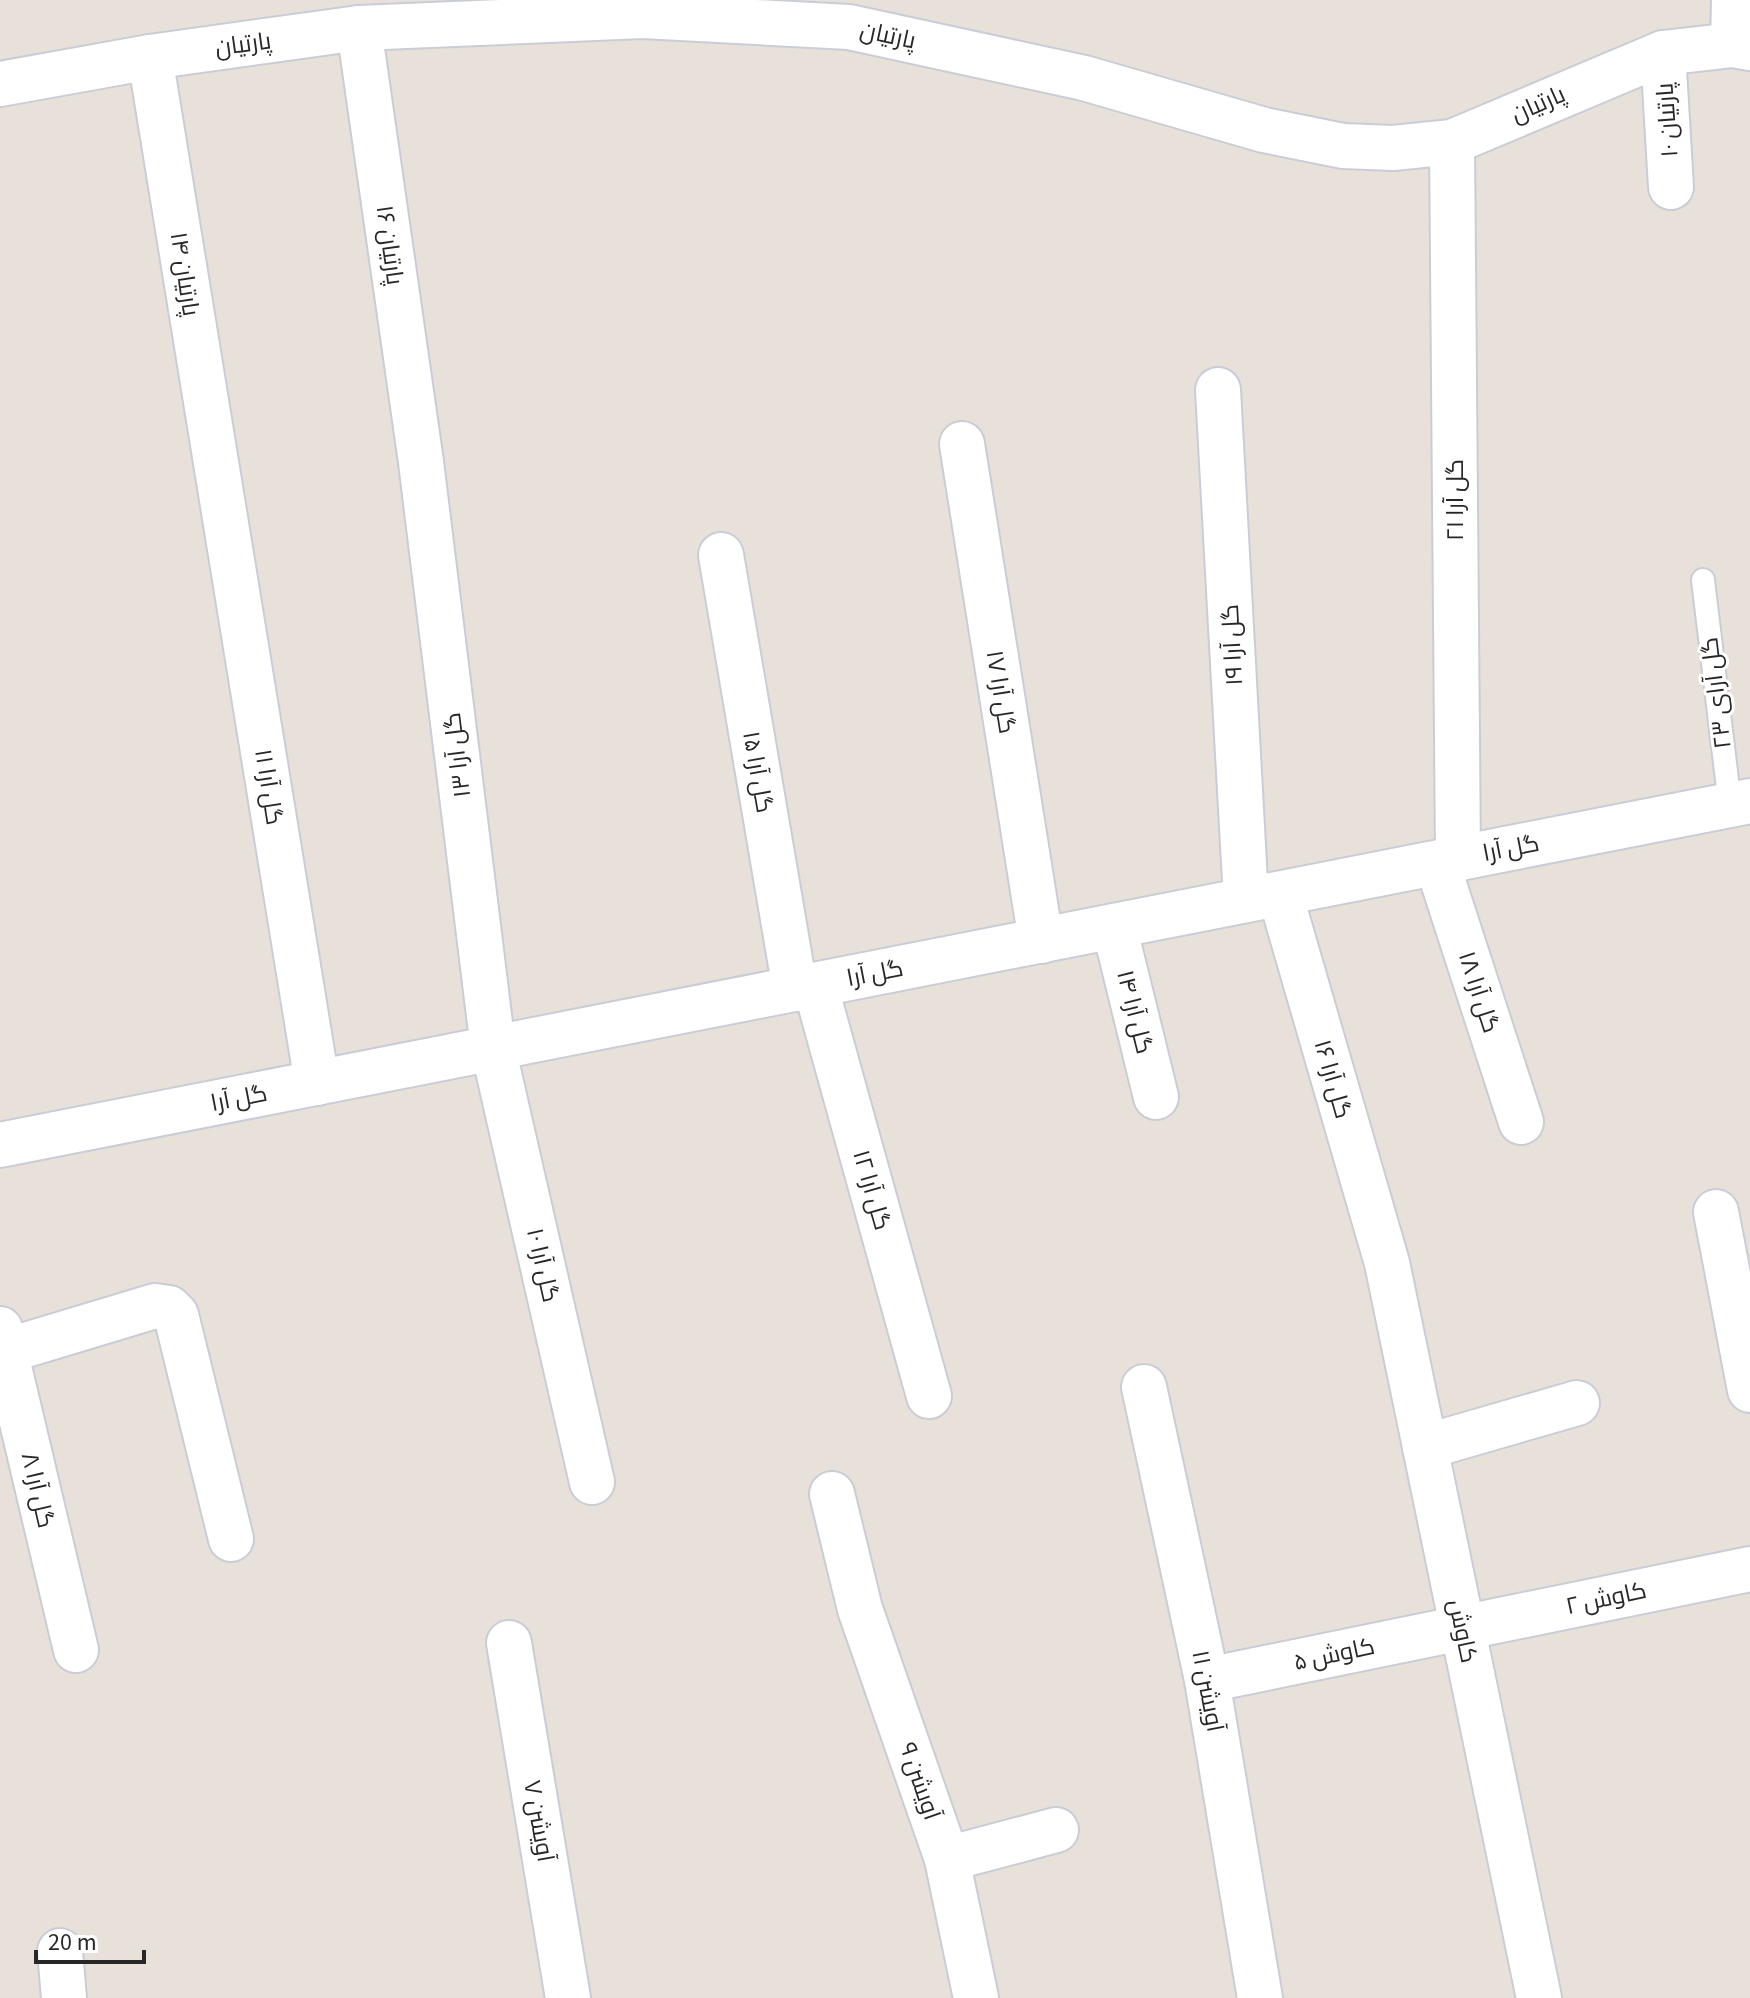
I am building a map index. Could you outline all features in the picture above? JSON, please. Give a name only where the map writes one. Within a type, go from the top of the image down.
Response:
[{"type":"street","points":[[1734,0],[1742,46]]},
{"type":"street","name":"پارتیان","points":[[0,84],[150,57],[359,28],[643,16],[849,27],[1084,78],[1264,130],[1343,146],[1393,148],[1452,142],[1663,53],[1742,46]]},
{"type":"street","name":"پارتیان ۱۶","points":[[359,28],[421,462]]},
{"type":"street","name":"پارتیان ۱۰","points":[[1663,53],[1671,187]]},
{"type":"street","name":"پارتیان ۱۴","points":[[150,57],[220,491]]},
{"type":"street","name":"۲۱ گل آرا","points":[[1448,861],[1452,142]]},
{"type":"street","name":"۱۹ گل آرا","points":[[1218,390],[1263,897]]},
{"type":"street","name":"۱۷ گل آرا","points":[[962,444],[1041,941]]},
{"type":"street","name":"۱۳ گل آرا","points":[[421,462],[493,1048]]},
{"type":"street","name":"۱۱ گل آرا","points":[[220,491],[317,1083]]},
{"type":"street","name":"۱۵ گل آرا","points":[[721,555],[805,987]]},
{"type":"street","name":"گل آرا","points":[[0,1145],[1740,803]]},
{"type":"street","name":"۱۸ گل آرا","points":[[1448,861],[1521,1122]]},
{"type":"street","name":"۱۶ گل آرا","points":[[1263,897],[1387,1263]]},
{"type":"street","name":"۱۴ گل آرا","points":[[1114,926],[1156,1097]]},
{"type":"street","name":"۱۲ گل آرا","points":[[805,987],[929,1396]]},
{"type":"street","name":"۱۰ گل آرا","points":[[493,1048],[592,1482]]},
{"type":"street","points":[[1716,1212],[1750,1390]]},
{"type":"street","name":"کاوش","points":[[1387,1263],[1539,1998]]},
{"type":"street","points":[[3,1340],[155,1306],[169,1308],[176,1315],[231,1539]]},
{"type":"street","name":"۸ گل آرا","points":[[3,1340],[76,1650]]},
{"type":"street","name":"آویشن ۱۱","points":[[1144,1387],[1207,1680],[1260,1998]]},
{"type":"street","points":[[1425,1447],[1577,1403]]},
{"type":"street","name":"۹ آویشن","points":[[832,1494],[849,1568],[947,1859],[976,1998]]},
{"type":"street","name":"۲ کاوش","points":[[1462,1627],[1750,1569]]},
{"type":"street","name":"۵ کاوش","points":[[1207,1680],[1462,1627]]},
{"type":"street","name":"۷ آویشن","points":[[509,1643],[568,1998]]},
{"type":"street","points":[[947,1859],[1056,1830]]},
{"type":"street","points":[[60,1951],[64,1998]]},
{"type":"lane","name":"گل آرای ۲۳","points":[[1703,580],[1740,803]]}]
